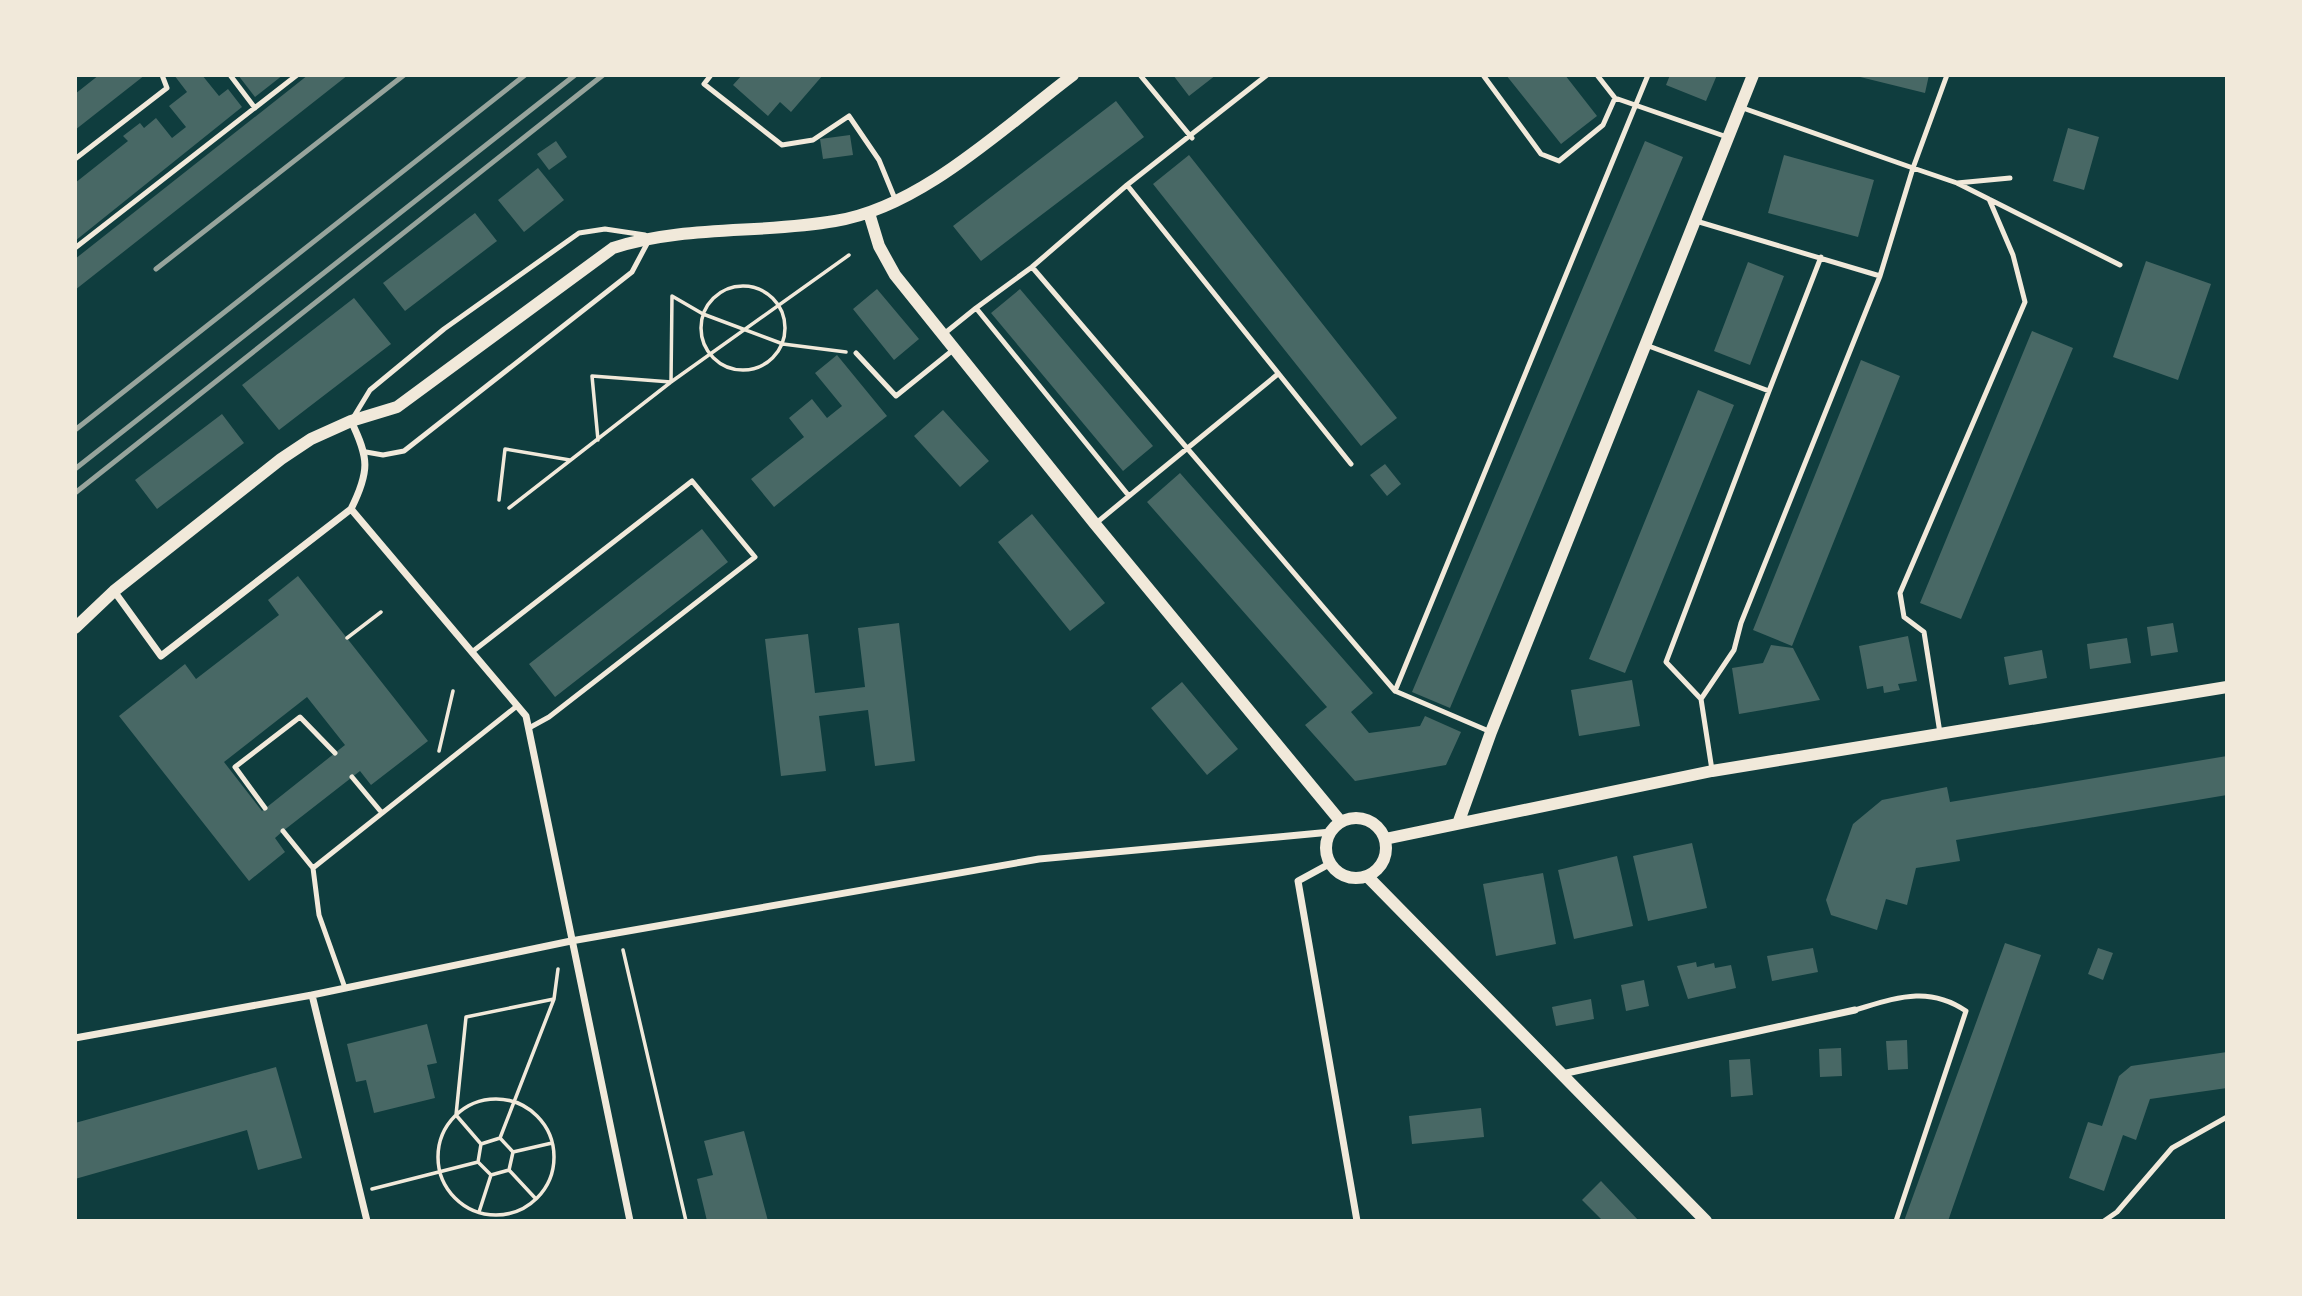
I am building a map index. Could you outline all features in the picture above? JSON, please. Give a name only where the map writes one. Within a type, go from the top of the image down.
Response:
[{"type":"street","points":[[75,628],[114,591],[281,459],[311,439],[351,421],[397,407],[613,248],[650,236],[834,222],[869,213],[914,195],[1073,75]]},
{"type":"street","points":[[1460,821],[1491,732],[1753,75]]},
{"type":"street","points":[[869,213],[879,246],[895,275],[1095,524],[1341,822]]},
{"type":"street","points":[[114,591],[161,656],[351,509],[361,488],[366,452],[351,421]]},
{"type":"street","points":[[351,509],[526,716],[630,1221]]},
{"type":"street","points":[[1385,839],[1460,821],[1713,771],[2227,687]]},
{"type":"street","points":[[1350,819],[1367,820],[1381,831],[1385,839],[1385,856],[1381,865],[1367,876],[1347,876],[1331,863],[1326,847],[1331,832],[1341,822],[1350,819]]},
{"type":"street","points":[[75,1038],[312,995],[571,941],[1039,859],[1331,832]]},
{"type":"street","points":[[1331,863],[1298,881],[1357,1221]]},
{"type":"street","points":[[1367,876],[1706,1221]]},
{"type":"street","points":[[312,995],[367,1221]]},
{"type":"street","points":[[1561,1074],[1855,1010]]},
{"type":"lane","points":[[75,159],[167,88],[162,75]]},
{"type":"lane","points":[[230,75],[255,108]]},
{"type":"lane","points":[[75,248],[296,75]]},
{"type":"lane","points":[[710,75],[704,84],[782,145],[813,140],[849,116],[878,160],[897,202]]},
{"type":"lane","points":[[1140,75],[1192,138]]},
{"type":"lane","points":[[943,334],[1032,267],[1127,186],[1192,138],[1267,75]]},
{"type":"lane","points":[[1483,75],[1541,154],[1559,161],[1603,125],[1615,98]]},
{"type":"lane","points":[[1597,75],[1615,98],[1730,137]]},
{"type":"lane","points":[[1395,691],[1648,75]]},
{"type":"lane","points":[[1701,699],[1734,650],[1746,610],[1880,276],[1913,168],[1947,75]]},
{"type":"lane","points":[[1740,107],[1957,183],[2120,265]]},
{"type":"lane","points":[[1957,183],[2010,178]]},
{"type":"lane","points":[[1127,186],[1351,464]]},
{"type":"lane","points":[[1940,734],[1924,632],[1905,617],[1900,593],[2025,302],[2013,255],[1989,199]]},
{"type":"lane","points":[[1696,221],[1880,276]]},
{"type":"lane","points":[[351,421],[370,390],[444,329],[579,233],[605,229],[650,236],[632,272],[404,451],[383,455],[366,452]]},
{"type":"lane","points":[[1713,771],[1701,699],[1666,662],[1821,257]]},
{"type":"lane","points":[[1032,267],[1184,448],[1395,691],[1491,732]]},
{"type":"lane","points":[[976,309],[1129,496]]},
{"type":"lane","points":[[1646,345],[1769,391]]},
{"type":"lane","points":[[856,353],[896,396],[955,348]]},
{"type":"lane","points":[[1095,524],[1278,373]]},
{"type":"lane","points":[[472,652],[692,481],[755,557],[549,717],[528,728]]},
{"type":"lane","points":[[313,868],[517,706]]},
{"type":"lane","points":[[265,808],[235,767],[300,717],[335,753]]},
{"type":"lane","points":[[352,777],[382,813]]},
{"type":"lane","points":[[283,831],[313,868],[318,915],[345,988]]},
{"type":"lane","points":[[1855,1010],[1909,995],[1948,998],[1965,1011],[1896,1221]]},
{"type":"lane","points":[[2104,1221],[2117,1212],[2172,1148],[2227,1117]]},
{"type":"path","points":[[509,508],[671,382],[710,356],[778,303],[849,255]]},
{"type":"path","points":[[732,287],[757,288],[778,303],[786,329],[783,344],[764,366],[735,370],[710,356],[703,343],[703,314],[710,301],[732,287]]},
{"type":"path","points":[[671,382],[672,296],[703,314],[783,344],[856,353]]},
{"type":"path","points":[[598,440],[592,376],[671,382]]},
{"type":"path","points":[[499,500],[505,449],[572,460]]},
{"type":"path","points":[[347,638],[381,612]]},
{"type":"path","points":[[437,760],[453,691]]},
{"type":"path","points":[[623,950],[686,1221]]},
{"type":"path","points":[[500,1138],[512,1101],[554,999],[558,970]]},
{"type":"path","points":[[456,1115],[472,1104],[492,1099],[512,1101],[538,1117],[552,1143],[552,1174],[536,1199],[509,1213],[479,1212],[455,1197],[440,1172],[440,1142],[456,1115],[466,1017],[554,999]]},
{"type":"path","points":[[456,1115],[481,1144]]},
{"type":"path","points":[[481,1144],[500,1138]]},
{"type":"path","points":[[500,1138],[513,1152]]},
{"type":"path","points":[[513,1152],[552,1143]]},
{"type":"path","points":[[478,1162],[481,1144]]},
{"type":"path","points":[[509,1170],[513,1152]]},
{"type":"path","points":[[360,1192],[478,1162]]},
{"type":"path","points":[[478,1162],[491,1175]]},
{"type":"path","points":[[509,1170],[536,1199]]},
{"type":"path","points":[[491,1175],[509,1170]]},
{"type":"path","points":[[479,1212],[491,1175]]},
{"type":"building","points":[[99,75],[145,75],[75,130],[75,94]]},
{"type":"building","points":[[174,75],[202,75],[219,96],[228,89],[242,107],[75,241],[75,183],[128,141],[123,136],[140,123],[144,128],[156,118],[172,138],[186,127],[169,106],[187,92]]},
{"type":"building","points":[[238,75],[283,75],[255,97]]},
{"type":"building","points":[[308,75],[348,75],[75,290],[75,259]]},
{"type":"building","points":[[742,75],[823,75],[791,112],[780,102],[768,116],[733,85]]},
{"type":"building","points":[[1173,75],[1216,75],[1189,96]]},
{"type":"building","points":[[1506,75],[1565,75],[1597,116],[1561,144]]},
{"type":"building","points":[[1670,75],[1717,75],[1706,101],[1666,85]]},
{"type":"building","points":[[1852,75],[1929,75],[1925,93]]},
{"type":"building","points":[[1116,101],[1144,137],[981,261],[953,226]]},
{"type":"building","points":[[2068,128],[2099,137],[2084,190],[2053,181]]},
{"type":"building","points":[[850,135],[853,155],[823,159],[820,139]]},
{"type":"building","points":[[556,141],[567,157],[549,170],[537,154]]},
{"type":"building","points":[[1645,141],[1683,157],[1450,708],[1412,692]]},
{"type":"building","points":[[1189,155],[1397,418],[1361,446],[1153,184]]},
{"type":"building","points":[[1784,155],[1874,180],[1858,237],[1768,213]]},
{"type":"building","points":[[538,168],[564,200],[524,232],[498,200]]},
{"type":"building","points":[[475,213],[497,241],[405,311],[383,283]]},
{"type":"building","points":[[2146,261],[2211,284],[2178,380],[2113,357]]},
{"type":"building","points":[[1748,262],[1784,276],[1750,365],[1714,351]]},
{"type":"building","points":[[877,289],[919,339],[894,360],[853,309]]},
{"type":"building","points":[[1020,289],[1153,446],[1123,471],[991,313]]},
{"type":"building","points":[[354,298],[391,344],[279,430],[242,385]]},
{"type":"building","points":[[2032,331],[2073,348],[1961,619],[1920,603]]},
{"type":"building","points":[[837,355],[887,416],[774,507],[751,479],[804,437],[789,418],[812,399],[827,418],[842,406],[815,373]]},
{"type":"building","points":[[1861,360],[1900,376],[1792,646],[1753,630]]},
{"type":"building","points":[[1698,390],[1734,405],[1625,673],[1589,659]]},
{"type":"building","points":[[943,410],[989,461],[960,487],[914,436]]},
{"type":"building","points":[[222,414],[244,443],[157,509],[135,480]]},
{"type":"building","points":[[1385,464],[1401,484],[1387,496],[1370,475]]},
{"type":"building","points":[[1180,473],[1373,693],[1351,712],[1369,733],[1420,726],[1425,716],[1461,732],[1446,765],[1355,781],[1305,725],[1327,707],[1147,502]]},
{"type":"building","points":[[1032,514],[1105,603],[1070,631],[998,542]]},
{"type":"building","points":[[702,529],[728,562],[555,697],[529,664]]},
{"type":"building","points":[[298,576],[428,741],[371,785],[360,771],[283,831],[275,838],[285,852],[249,881],[119,716],[185,664],[196,679],[279,615],[268,600]],"holes":[[[307,697],[345,745],[262,811],[224,762]]]},
{"type":"building","points":[[899,623],[915,761],[875,766],[868,710],[819,716],[826,771],[781,776],[765,639],[808,634],[815,693],[865,687],[858,628]]},
{"type":"building","points":[[2173,623],[2178,652],[2151,656],[2147,627]]},
{"type":"building","points":[[1908,636],[1917,681],[1898,684],[1900,690],[1884,693],[1883,686],[1867,689],[1859,646]]},
{"type":"building","points":[[2127,638],[2131,663],[2090,669],[2087,644]]},
{"type":"building","points":[[1771,645],[1793,648],[1820,700],[1739,714],[1732,668],[1763,663]]},
{"type":"building","points":[[2042,650],[2047,678],[2009,685],[2004,657]]},
{"type":"building","points":[[1632,680],[1640,726],[1579,736],[1571,690]]},
{"type":"building","points":[[1182,682],[1238,749],[1207,775],[1151,708]]},
{"type":"building","points":[[2227,756],[2227,795],[1956,840],[1960,861],[1916,868],[1907,905],[1886,899],[1877,930],[1831,915],[1826,900],[1853,824],[1882,800],[1947,787],[1950,802]]},
{"type":"building","points":[[1692,843],[1707,908],[1648,921],[1633,856]]},
{"type":"building","points":[[1617,856],[1633,926],[1574,939],[1558,870]]},
{"type":"building","points":[[1543,873],[1556,944],[1496,956],[1483,884]]},
{"type":"building","points":[[2005,943],[2041,955],[1948,1221],[1904,1221]]},
{"type":"building","points":[[1813,948],[1818,972],[1772,981],[1767,956]]},
{"type":"building","points":[[2098,948],[2113,953],[2103,980],[2088,974]]},
{"type":"building","points":[[1696,962],[1697,967],[1714,963],[1715,968],[1731,965],[1736,988],[1688,999],[1677,966]]},
{"type":"building","points":[[1644,980],[1649,1006],[1626,1011],[1621,985]]},
{"type":"building","points":[[1591,999],[1594,1019],[1556,1026],[1552,1007]]},
{"type":"building","points":[[427,1024],[437,1063],[427,1065],[435,1098],[374,1113],[366,1080],[356,1082],[347,1044]]},
{"type":"building","points":[[1907,1040],[1908,1069],[1888,1070],[1886,1041]]},
{"type":"building","points":[[1841,1048],[1842,1076],[1820,1077],[1819,1049]]},
{"type":"building","points":[[2227,1052],[2227,1088],[2150,1099],[2136,1140],[2123,1135],[2104,1191],[2069,1178],[2088,1122],[2102,1126],[2119,1076],[2131,1066]]},
{"type":"building","points":[[1750,1059],[1753,1095],[1731,1097],[1729,1060]]},
{"type":"building","points":[[276,1067],[302,1158],[258,1170],[247,1130],[75,1179],[75,1123]]},
{"type":"building","points":[[1481,1108],[1484,1137],[1412,1144],[1409,1116]]},
{"type":"building","points":[[744,1131],[768,1221],[707,1221],[697,1179],[713,1175],[704,1141]]},
{"type":"building","points":[[1601,1181],[1639,1221],[1603,1221],[1582,1200]]},
{"type":"railway","points":[[156,269],[404,75]]},
{"type":"railway","points":[[75,430],[525,75]]},
{"type":"railway","points":[[75,469],[575,75]]},
{"type":"railway","points":[[75,493],[603,75]]}]
